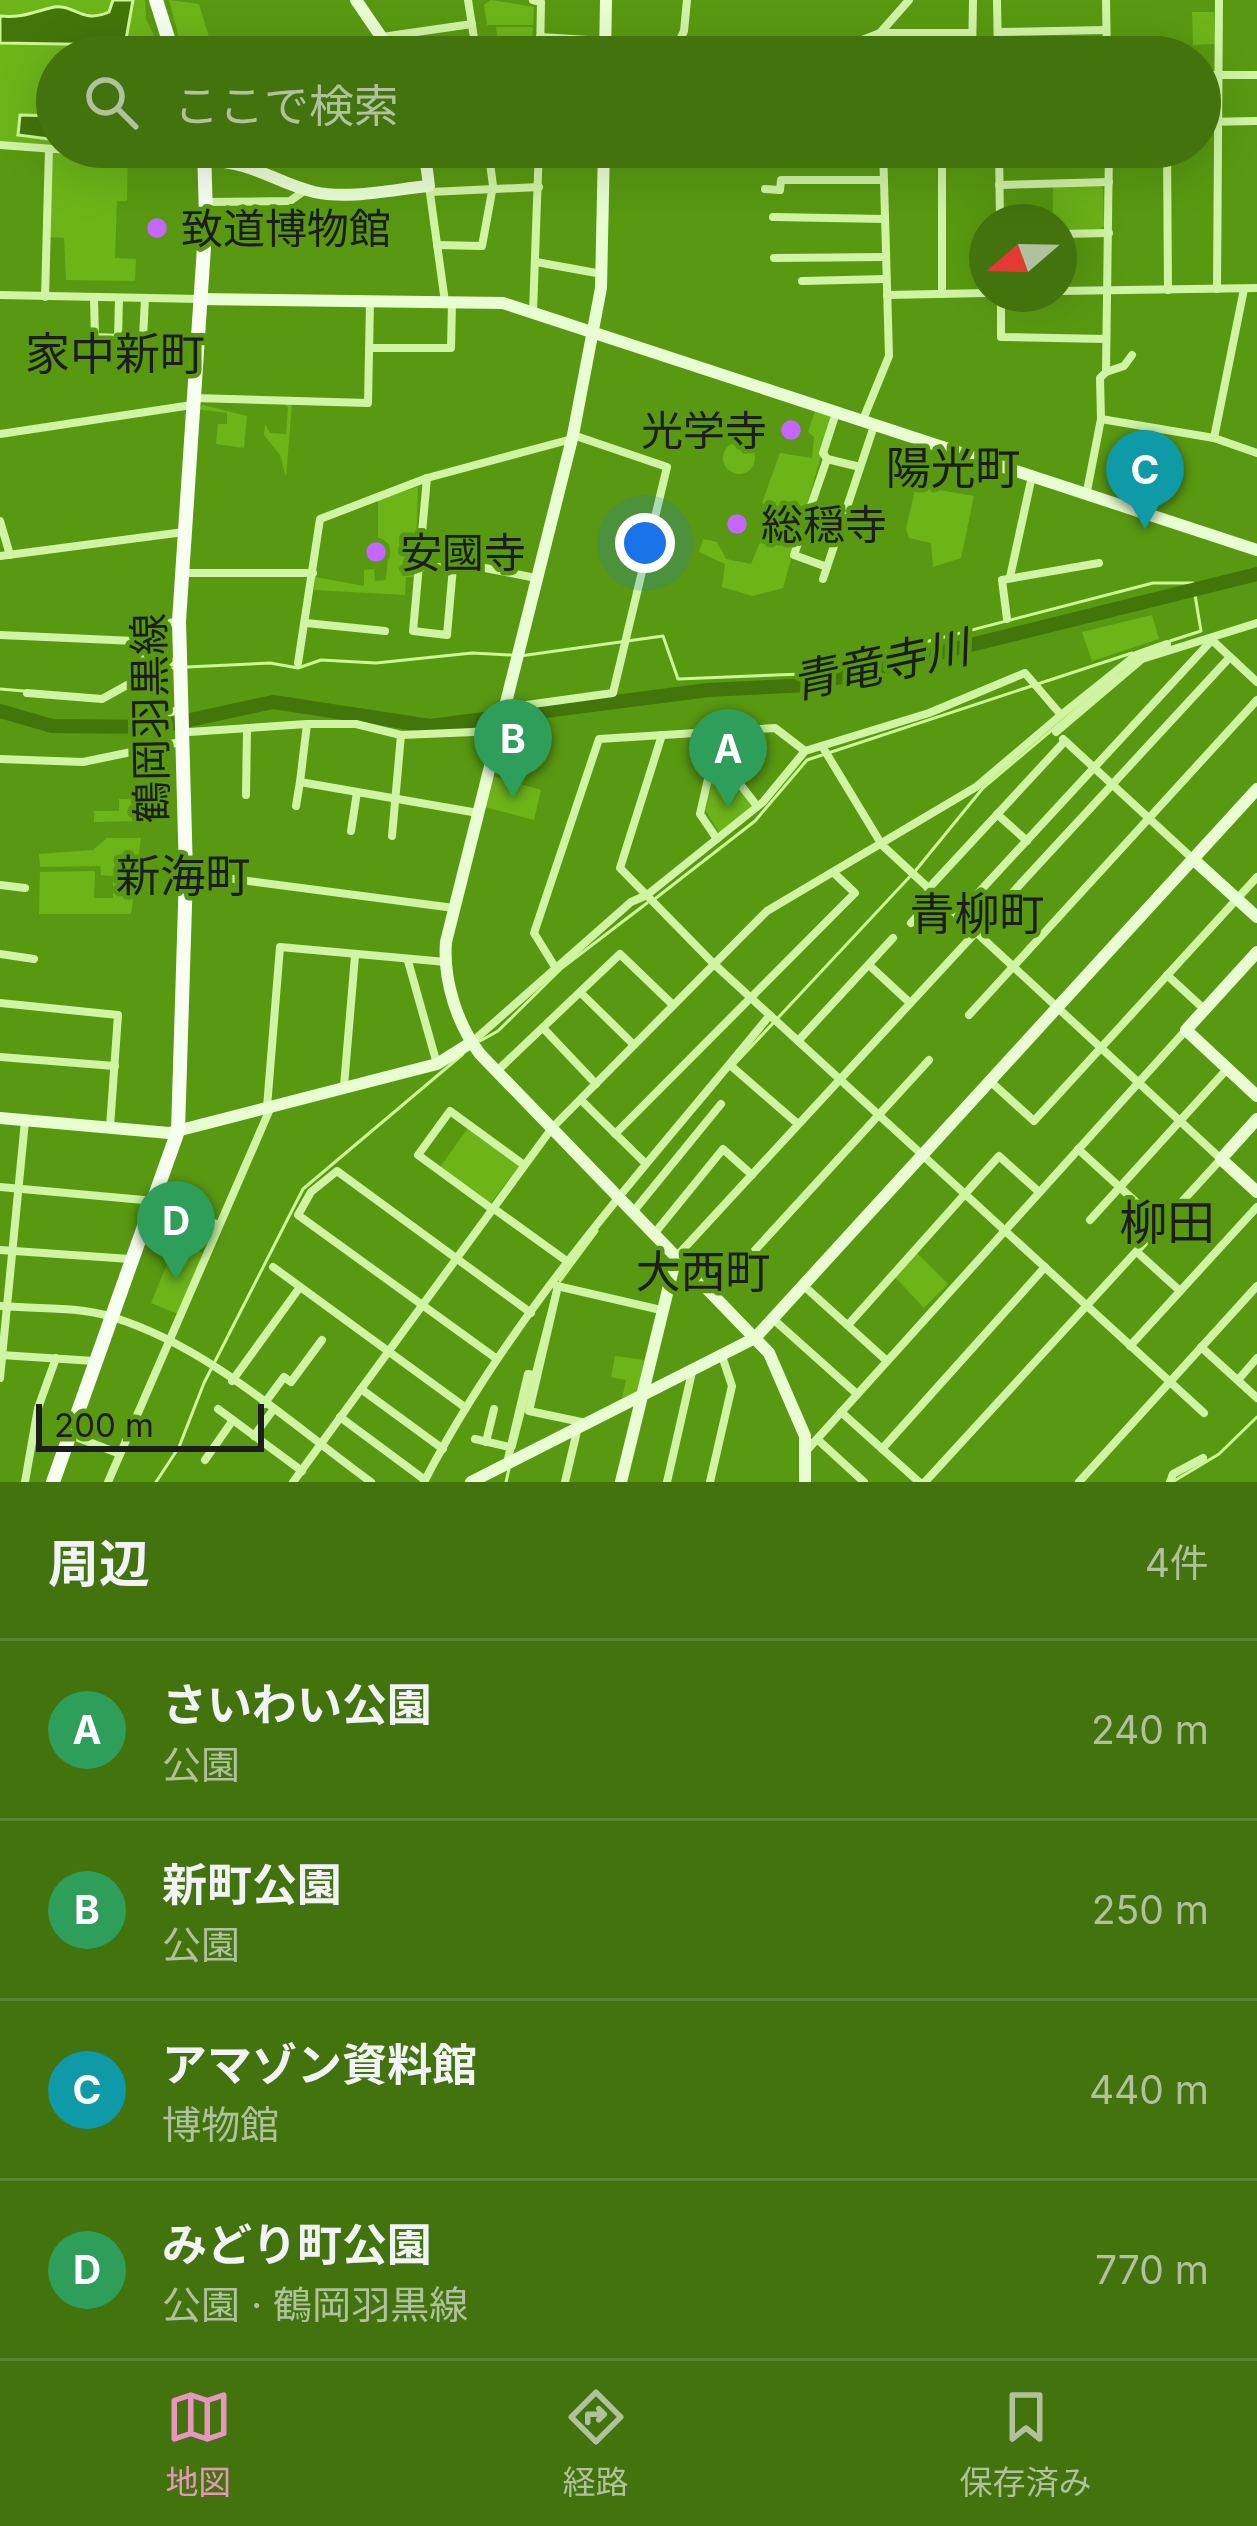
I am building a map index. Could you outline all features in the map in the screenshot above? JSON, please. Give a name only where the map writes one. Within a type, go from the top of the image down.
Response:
[{"type":"main road","points":[[156,0],[167,36]]},
{"type":"main road","name":"鶴岡羽黒線","points":[[53,1482],[178,1131],[186,873],[178,622],[205,168]]},
{"type":"street","points":[[356,0],[381,36]]},
{"type":"street","points":[[468,0],[474,36]]},
{"type":"street","points":[[533,0],[541,2],[540,36]]},
{"type":"street","points":[[605,36],[606,0]]},
{"type":"street","points":[[682,36],[687,0]]},
{"type":"street","points":[[879,36],[909,0]]},
{"type":"street","points":[[872,36],[972,33],[973,0]]},
{"type":"street","points":[[997,0],[998,36]]},
{"type":"street","points":[[1106,0],[1106,36]]},
{"type":"street","points":[[1219,0],[1219,36]]},
{"type":"street","points":[[388,36],[472,23]]},
{"type":"street","points":[[998,32],[1106,31]]},
{"type":"street","points":[[1221,75],[1257,75]]},
{"type":"street","points":[[1221,122],[1257,121]]},
{"type":"street","points":[[0,145],[36,148]]},
{"type":"street","points":[[45,297],[48,168]]},
{"type":"street","points":[[259,168],[307,190],[331,194],[539,187]]},
{"type":"street","points":[[369,348],[451,348],[427,168]]},
{"type":"street","points":[[437,245],[482,246],[493,186],[491,168]]},
{"type":"street","points":[[533,312],[539,168]]},
{"type":"street","points":[[604,168],[602,274],[572,437],[454,908],[446,962],[472,1042],[777,1363],[812,1445],[864,1482]]},
{"type":"street","points":[[824,579],[890,356],[884,168]]},
{"type":"street","points":[[942,168],[942,294]]},
{"type":"street","points":[[999,168],[1000,204]]},
{"type":"street","points":[[1106,373],[1109,168]]},
{"type":"street","points":[[1168,168],[1168,290]]},
{"type":"street","points":[[1217,289],[1218,168]]},
{"type":"street","points":[[765,189],[780,190],[781,180],[884,180]]},
{"type":"street","points":[[999,185],[1109,182]]},
{"type":"street","points":[[206,202],[290,201],[307,190]]},
{"type":"street","points":[[773,217],[885,219]]},
{"type":"street","points":[[1077,234],[1109,233]]},
{"type":"street","points":[[774,258],[886,257]]},
{"type":"street","points":[[536,262],[602,274]]},
{"type":"street","points":[[802,281],[886,279]]},
{"type":"street","points":[[1077,292],[1257,288]]},
{"type":"street","points":[[1214,438],[1244,289]]},
{"type":"street","points":[[887,295],[969,293]]},
{"type":"street","points":[[0,296],[502,303],[1257,550]]},
{"type":"street","points":[[94,297],[94,337],[143,339],[145,298]]},
{"type":"street","points":[[118,338],[119,298]]},
{"type":"street","points":[[0,434],[192,402],[368,403],[370,302]]},
{"type":"street","points":[[1001,312],[1001,337],[1107,339]]},
{"type":"street","points":[[1087,491],[1101,419],[1100,378],[1132,355]]},
{"type":"street","points":[[836,413],[823,453],[827,459],[860,467]]},
{"type":"street","points":[[1101,419],[1214,438],[1257,453]]},
{"type":"street","points":[[298,663],[320,519],[427,478],[572,437],[667,467],[613,693],[503,708]]},
{"type":"street","points":[[827,459],[794,555],[827,567]]},
{"type":"street","points":[[1010,577],[1032,474]]},
{"type":"street","points":[[427,478],[413,632],[447,635],[453,567]]},
{"type":"street","points":[[0,521],[5,556],[184,532]]},
{"type":"street","points":[[1007,619],[1002,580],[1099,563]]},
{"type":"street","points":[[418,567],[536,578]]},
{"type":"street","points":[[181,573],[313,573]]},
{"type":"street","points":[[178,622],[132,627],[145,670],[166,713],[181,706]]},
{"type":"street","points":[[306,623],[385,631]]},
{"type":"street","points":[[293,1482],[552,1128],[767,911],[976,787],[1142,659],[1257,623]]},
{"type":"street","points":[[0,635],[135,641]]},
{"type":"street","points":[[1210,638],[1257,682]]},
{"type":"street","points":[[957,916],[1210,638]]},
{"type":"street","points":[[1052,729],[1061,715],[1136,655],[1167,644]]},
{"type":"street","points":[[621,1482],[676,1257],[1229,657]]},
{"type":"street","points":[[27,693],[102,699],[145,670],[180,661]]},
{"type":"street","points":[[0,1118],[178,1131],[437,1064],[472,1042],[631,902],[647,896],[757,806],[805,752],[929,713],[1025,674],[1061,715]]},
{"type":"street","points":[[969,1015],[1257,700]]},
{"type":"street","points":[[0,759],[83,762],[185,737],[307,724],[356,724],[401,735],[498,731]]},
{"type":"street","points":[[296,806],[307,724]]},
{"type":"street","points":[[246,795],[247,728]]},
{"type":"street","points":[[555,967],[534,933],[599,739],[775,728],[805,752]]},
{"type":"street","points":[[1052,729],[1257,917]]},
{"type":"street","points":[[717,839],[700,814],[719,731]]},
{"type":"street","points":[[392,836],[399,799],[401,735]]},
{"type":"street","points":[[662,735],[620,868],[714,964],[1204,1413]]},
{"type":"street","points":[[911,922],[997,814],[1065,741]]},
{"type":"street","points":[[822,746],[882,845],[1257,1192]]},
{"type":"street","points":[[710,774],[736,779],[757,806]]},
{"type":"street","points":[[300,782],[478,813]]},
{"type":"street","points":[[471,1482],[754,1338],[1257,788]]},
{"type":"street","points":[[351,831],[357,792]]},
{"type":"street","points":[[997,814],[1027,841]]},
{"type":"street","points":[[186,873],[454,908]]},
{"type":"street","points":[[615,1133],[855,893],[835,874]]},
{"type":"street","points":[[989,1081],[1034,1121],[1257,877]]},
{"type":"street","points":[[0,885],[26,888]]},
{"type":"street","points":[[799,1041],[893,938]]},
{"type":"street","points":[[108,1482],[269,1108],[280,947],[446,962]]},
{"type":"street","points":[[805,1482],[812,1445],[1257,952]]},
{"type":"street","points":[[497,1071],[620,954],[673,1005]]},
{"type":"street","points":[[0,955],[34,959]]},
{"type":"street","points":[[344,1087],[356,956]]},
{"type":"street","points":[[408,961],[437,1064]]},
{"type":"street","points":[[868,964],[910,1003]]},
{"type":"street","points":[[1167,975],[1204,1010]]},
{"type":"street","points":[[581,993],[634,1045]]},
{"type":"street","points":[[0,1003],[118,1015],[110,1127]]},
{"type":"street","points":[[340,1417],[425,1481],[497,1359],[568,1262],[617,1196],[770,1015]]},
{"type":"street","points":[[544,1029],[596,1084]]},
{"type":"street","points":[[1186,1030],[1257,1096]]},
{"type":"street","points":[[0,1057],[116,1066]]},
{"type":"street","points":[[714,1295],[929,1060]]},
{"type":"street","points":[[730,1065],[798,1124]]},
{"type":"street","points":[[1090,1220],[1228,1068]]},
{"type":"street","points":[[581,1100],[645,1163]]},
{"type":"street","points":[[633,1212],[721,1104]]},
{"type":"street","points":[[524,1165],[450,1111],[418,1155],[568,1262]]},
{"type":"street","points":[[0,1378],[3,1306],[25,1120]]},
{"type":"street","points":[[841,1412],[922,1482],[1257,1120]]},
{"type":"street","points":[[1078,1148],[1161,1225]]},
{"type":"street","points":[[654,1234],[724,1149],[752,1175]]},
{"type":"street","points":[[848,1325],[999,1156],[1038,1192]]},
{"type":"street","points":[[497,1359],[298,1215],[311,1192],[337,1171],[531,1313]]},
{"type":"street","points":[[0,1187],[155,1201],[219,1225]]},
{"type":"street","points":[[1130,1346],[1257,1207]]},
{"type":"street","points":[[0,1250],[134,1259]]},
{"type":"street","points":[[1137,1252],[1180,1291]]},
{"type":"street","points":[[273,1267],[466,1408]]},
{"type":"street","points":[[882,1449],[1045,1268]]},
{"type":"street","points":[[555,1284],[661,1310]]},
{"type":"street","points":[[555,1284],[529,1411],[582,1426]]},
{"type":"street","points":[[803,1285],[887,1361]]},
{"type":"street","points":[[1078,1482],[1257,1286]]},
{"type":"street","points":[[232,1381],[300,1287]]},
{"type":"street","points":[[3,1306],[113,1317],[169,1342],[214,1368],[371,1482]]},
{"type":"street","points":[[772,1318],[857,1394]]},
{"type":"street","points":[[254,1436],[284,1377],[291,1382],[322,1340]]},
{"type":"street","points":[[1202,1347],[1257,1398]]},
{"type":"street","points":[[1,1355],[97,1361]]},
{"type":"street","points":[[710,1482],[732,1386],[722,1356]]},
{"type":"street","points":[[25,1482],[38,1408],[56,1358]]},
{"type":"street","points":[[1238,1380],[1257,1358]]},
{"type":"street","points":[[667,1482],[692,1370]]},
{"type":"street","points":[[507,1465],[528,1374],[537,1376]]},
{"type":"street","points":[[361,1389],[443,1449]]},
{"type":"street","points":[[218,1409],[302,1471]]},
{"type":"street","points":[[486,1442],[494,1409]]},
{"type":"street","points":[[205,1460],[233,1420]]},
{"type":"street","points":[[565,1482],[582,1426]]},
{"type":"street","points":[[70,1434],[119,1454]]},
{"type":"street","points":[[475,1439],[510,1447]]},
{"type":"street","points":[[1170,1482],[1173,1474],[1203,1458]]},
{"type":"shaded area","points":[[0,0],[145,0],[146,19],[154,36],[36,36],[36,144],[0,141]]},
{"type":"shaded area","points":[[113,0],[133,0],[127,36],[36,36],[36,44],[0,43],[0,16],[58,7],[91,16],[109,12]]},
{"type":"shaded area","points":[[169,0],[199,4],[209,36],[178,36]]},
{"type":"shaded area","points":[[491,0],[534,7],[533,25],[487,25],[484,5]]},
{"type":"shaded area","points":[[1192,12],[1214,12],[1215,36],[1193,36]]},
{"type":"shaded area","points":[[496,27],[533,27],[532,36],[497,36]]},
{"type":"shaded area","points":[[20,115],[36,115],[36,137],[18,135]]},
{"type":"shaded area","points":[[50,168],[128,168],[127,201],[117,201],[115,258],[136,259],[135,281],[66,280],[64,238],[48,237]]},
{"type":"shaded area","points":[[1098,184],[1103,189],[1104,226],[1097,232],[1077,233],[1077,204],[1053,204],[1053,185]]},
{"type":"shaded area","points":[[284,404],[292,404],[286,477],[280,455],[264,435],[265,424],[270,433],[286,434],[288,407]]},
{"type":"shaded area","points":[[203,405],[247,416],[244,448],[216,444],[218,424],[227,424],[227,413],[197,409]]},
{"type":"shaded area","points":[[816,408],[833,414],[803,519],[762,503],[780,453],[812,458],[814,437],[808,432]]},
{"type":"shaded area","points":[[739,442],[750,447],[755,458],[750,469],[739,474],[728,469],[723,458],[728,447]]},
{"type":"shaded area","points":[[916,486],[974,496],[961,558],[933,567],[931,543],[909,538],[906,529]]},
{"type":"shaded area","points":[[418,487],[415,577],[406,577],[405,595],[314,590],[315,577],[364,586],[364,570],[374,569],[375,581],[386,580],[389,544],[378,538],[378,500]]},
{"type":"shaded area","points":[[773,512],[801,524],[783,588],[752,596],[722,587],[725,564],[699,552],[703,539],[717,542],[726,559],[751,564]]},
{"type":"shaded area","points":[[1152,615],[1159,639],[1092,661],[1082,632]]},
{"type":"shaded area","points":[[492,776],[541,790],[534,820],[485,807]]},
{"type":"shaded area","points":[[712,778],[735,782],[753,806],[720,834],[706,811]]},
{"type":"shaded area","points":[[119,799],[141,799],[141,821],[94,822],[94,811],[119,811]]},
{"type":"shaded area","points":[[107,838],[141,838],[131,914],[39,914],[40,872],[95,871],[94,898],[113,898],[113,876],[101,875],[100,866],[40,867],[39,854],[93,850]]},
{"type":"shaded area","points":[[468,1128],[519,1166],[490,1204],[440,1167]]},
{"type":"shaded area","points":[[176,1242],[203,1253],[178,1314],[151,1303]]},
{"type":"shaded area","points":[[916,1252],[948,1284],[924,1308],[894,1276]]},
{"type":"shaded area","points":[[615,1356],[644,1360],[638,1392],[622,1398],[626,1380],[611,1377]]},
{"type":"waterway","name":"青竜寺川","points":[[0,711],[52,726],[158,727],[273,702],[430,726],[708,690],[809,685],[1257,574]]},
{"type":"waterway","points":[[520,656],[663,636],[678,679],[802,674],[1153,583],[1193,583],[1201,631],[1170,641]]},
{"type":"waterway","points":[[187,667],[270,663],[298,668],[321,660],[376,663],[472,653],[511,655]]},
{"type":"waterway","points":[[656,898],[755,821],[807,760],[1132,653]]},
{"type":"waterway","points":[[151,668],[177,668]]},
{"type":"waterway","points":[[733,1066],[916,870],[983,788],[1116,676]]},
{"type":"waterway","points":[[0,689],[24,691]]},
{"type":"waterway","points":[[480,1041],[498,1031],[562,968],[647,903]]},
{"type":"waterway","points":[[156,1482],[179,1447],[204,1383],[303,1189],[463,1054]]},
{"type":"waterway","points":[[560,1281],[597,1231]]},
{"type":"waterway","points":[[514,1448],[555,1289]]},
{"type":"waterway","points":[[1174,1481],[1219,1454],[1257,1417]]},
{"type":"waterway","points":[[506,1482],[509,1469]]},
{"type":"place","name":"致道博物館","points":[[157,228]]},
{"type":"place","name":"光学寺","points":[[791,430]]},
{"type":"place","name":"総穏寺","points":[[737,524]]},
{"type":"place","name":"アマゾン資料館","points":[[1145,529]]},
{"type":"place","name":"安國寺","points":[[376,552]]},
{"type":"place","name":"新町公園","points":[[513,798]]},
{"type":"place","name":"さいわい公園","points":[[728,808]]},
{"type":"place","name":"みどり町公園","points":[[176,1280]]},
{"type":"district","name":"家中新町","points":[[115,353]]},
{"type":"district","name":"陽光町","points":[[953,467]]},
{"type":"district","name":"新海町","points":[[183,875]]},
{"type":"district","name":"青柳町","points":[[977,913]]},
{"type":"district","name":"柳田","points":[[1167,1222]]},
{"type":"district","name":"大西町","points":[[703,1271]]}]
